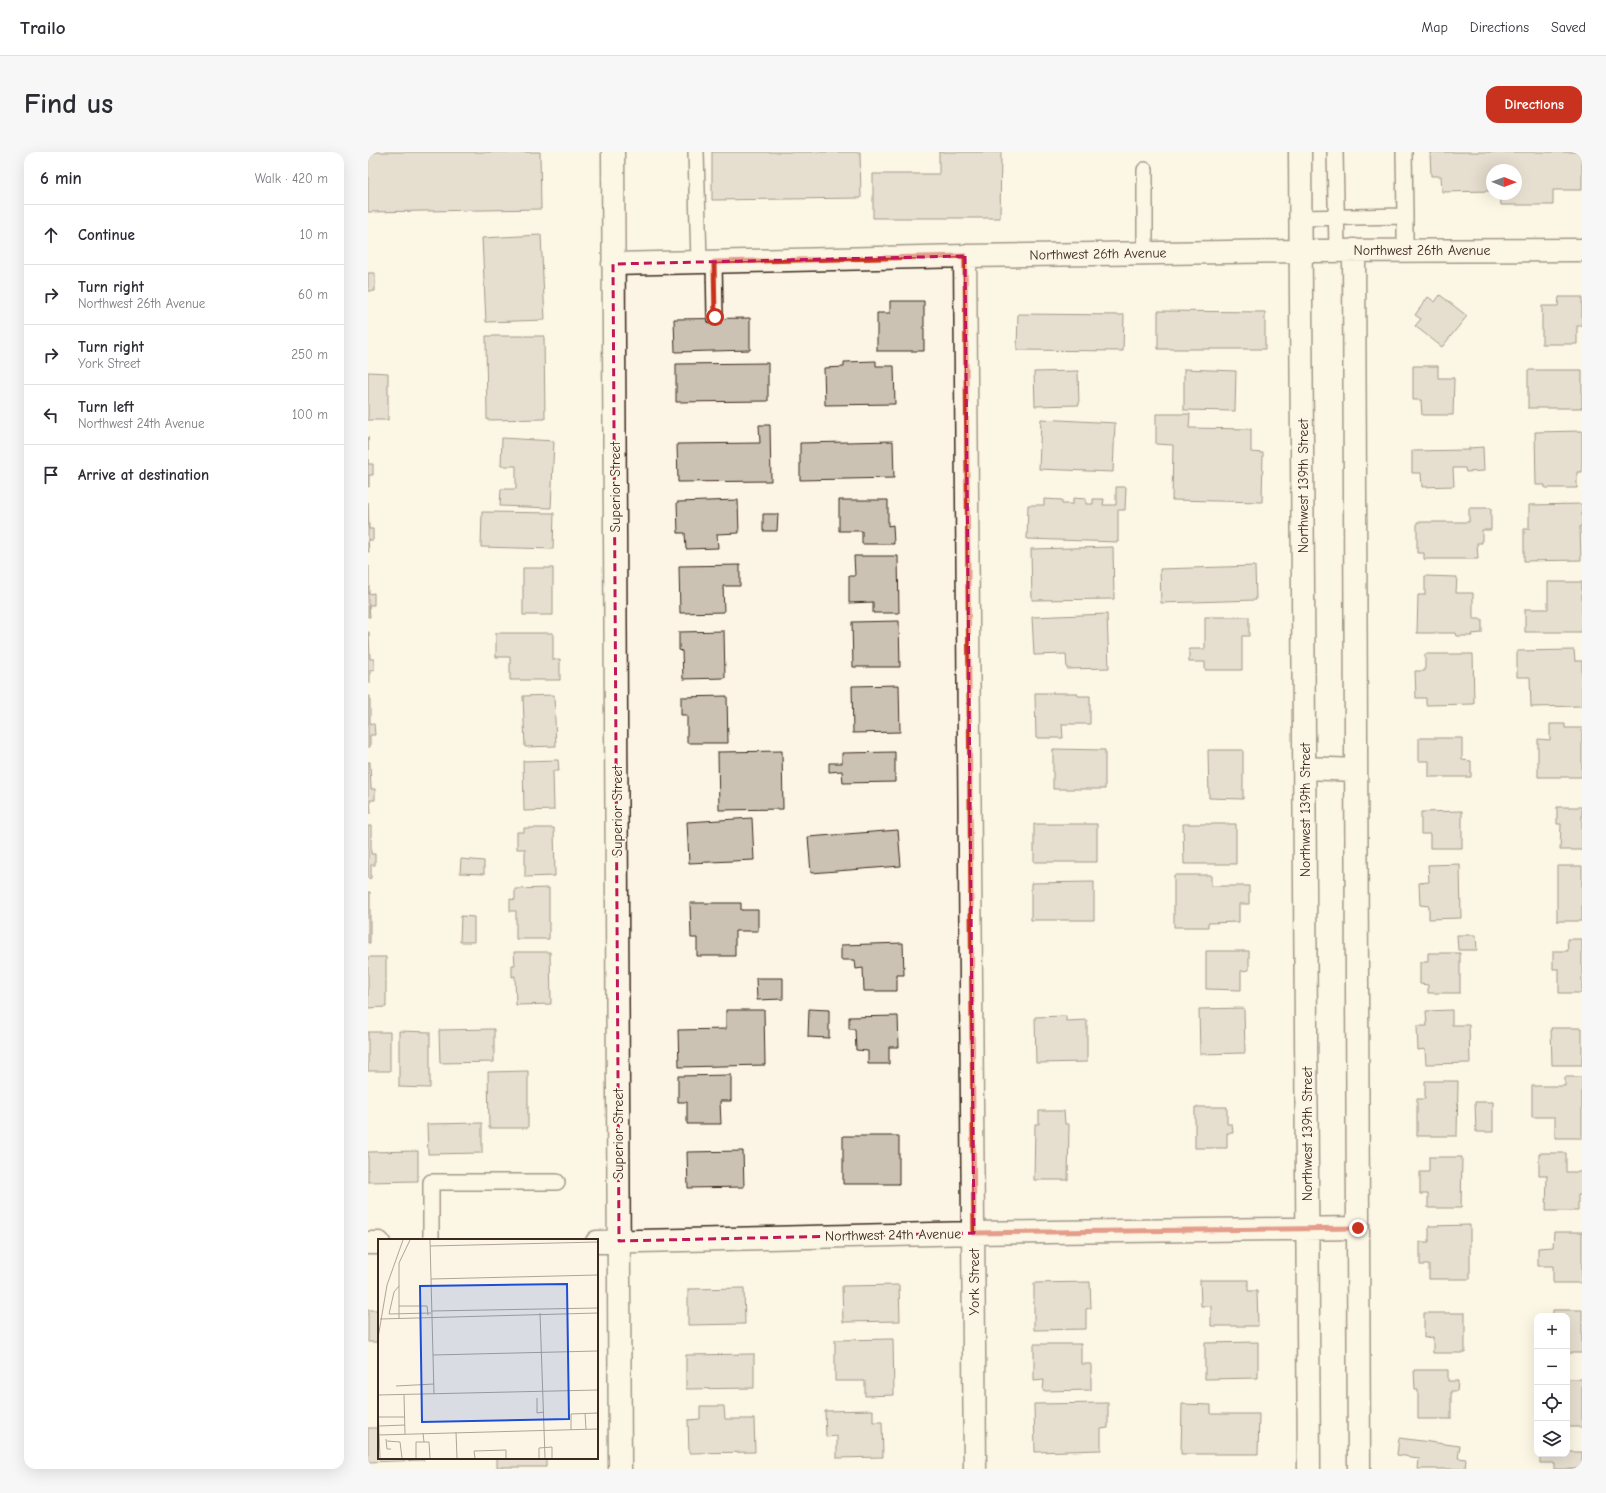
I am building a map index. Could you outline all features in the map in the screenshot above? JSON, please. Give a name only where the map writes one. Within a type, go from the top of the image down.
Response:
[{"type":"street","name":"Superior Street","points":[[613,152],[620,1469]]},
{"type":"street","name":"Northwest 139th Street","points":[[1300,152],[1302,251],[1309,1469]]},
{"type":"street","name":"Northwest 26th Avenue","points":[[613,264],[965,256],[1345,250],[1582,250]]},
{"type":"street","points":[[1345,250],[1356,770],[1359,1469]]},
{"type":"street","name":"York Street","points":[[965,256],[975,1469]]},
{"type":"street","points":[[1305,768],[1356,770]]},
{"type":"street","name":"Northwest 24th Avenue","points":[[598,1242],[974,1233],[1358,1228]]},
{"type":"lane","points":[[696,152],[707,262],[715,317]]},
{"type":"lane","points":[[1335,152],[1336,218],[1345,250]]},
{"type":"lane","points":[[1404,152],[1405,250]]},
{"type":"lane","points":[[1145,170],[1145,253]]},
{"type":"lane","points":[[1301,218],[1405,216]]},
{"type":"lane","points":[[431,1239],[430,1182],[557,1182]]},
{"type":"highlighted area","points":[[965,256],[974,1233],[619,1241],[613,264]]},
{"type":"building","points":[[368,152],[540,152],[541,209],[368,212]]},
{"type":"building","points":[[712,152],[860,152],[861,198],[712,200]]},
{"type":"building","points":[[939,152],[1001,152],[1000,218],[873,218],[873,174],[939,174]]},
{"type":"building","points":[[1430,152],[1582,152],[1582,190],[1553,190],[1553,205],[1501,205],[1501,200],[1522,200],[1522,164],[1486,164],[1486,191],[1442,192],[1441,176],[1431,176]]},
{"type":"building","points":[[541,235],[545,320],[486,322],[482,238]]},
{"type":"building","points":[[368,273],[375,273],[375,291],[368,291]]},
{"type":"building","points":[[1440,295],[1467,316],[1442,347],[1415,326],[1421,319],[1415,315],[1428,297],[1435,302]]},
{"type":"building","points":[[1559,297],[1582,297],[1582,326],[1577,326],[1577,344],[1542,344],[1542,306],[1558,306]]},
{"type":"building","points":[[890,301],[924,301],[924,351],[877,351],[877,313],[890,313]]},
{"type":"building","points":[[1158,311],[1265,312],[1265,349],[1158,349]]},
{"type":"building","points":[[1018,314],[1124,315],[1123,351],[1017,350]]},
{"type":"building","points":[[750,318],[750,350],[675,352],[674,319]]},
{"type":"building","points":[[486,336],[544,336],[545,419],[487,420]]},
{"type":"building","points":[[876,361],[876,366],[894,366],[895,404],[825,405],[824,368],[844,367],[844,362]]},
{"type":"building","points":[[768,363],[768,401],[676,402],[676,364]]},
{"type":"building","points":[[1413,366],[1438,366],[1438,378],[1454,378],[1453,415],[1422,415],[1421,400],[1413,400]]},
{"type":"building","points":[[1184,369],[1236,371],[1235,411],[1184,410]]},
{"type":"building","points":[[1528,370],[1582,370],[1582,408],[1528,408]]},
{"type":"building","points":[[1078,371],[1079,405],[1035,406],[1034,372]]},
{"type":"building","points":[[368,372],[388,373],[388,420],[368,420]]},
{"type":"building","points":[[1156,414],[1190,414],[1189,428],[1251,429],[1251,452],[1263,453],[1262,502],[1172,500],[1173,445],[1156,444]]},
{"type":"building","points":[[1041,419],[1115,423],[1113,472],[1039,469]]},
{"type":"building","points":[[759,425],[770,425],[771,481],[678,482],[677,444],[760,443]]},
{"type":"building","points":[[1582,431],[1582,472],[1577,472],[1577,488],[1545,488],[1545,485],[1536,485],[1535,432]]},
{"type":"building","points":[[502,438],[554,441],[551,508],[500,506],[501,489],[516,489],[516,466],[501,466]]},
{"type":"building","points":[[893,441],[894,478],[800,480],[800,443]]},
{"type":"building","points":[[1483,447],[1484,471],[1466,472],[1465,468],[1453,468],[1454,486],[1422,487],[1421,473],[1412,473],[1412,451],[1469,450],[1469,448]]},
{"type":"building","points":[[368,464],[373,464],[373,475],[369,475],[369,487],[368,487]]},
{"type":"building","points":[[1116,487],[1126,487],[1125,510],[1118,510],[1118,542],[1027,539],[1028,505],[1044,505],[1044,499],[1062,500],[1062,504],[1073,504],[1073,498],[1086,499],[1086,504],[1093,504],[1093,499],[1104,499],[1103,505],[1116,505]]},
{"type":"building","points":[[738,500],[739,533],[717,534],[718,548],[686,549],[685,533],[678,533],[677,502]]},
{"type":"building","points":[[839,500],[888,500],[888,526],[893,525],[894,544],[862,544],[862,531],[839,531]]},
{"type":"building","points":[[368,502],[369,529],[373,529],[373,540],[368,540]]},
{"type":"building","points":[[1582,504],[1582,526],[1580,526],[1581,560],[1524,561],[1524,529],[1529,529],[1529,505]]},
{"type":"building","points":[[1469,508],[1491,508],[1491,530],[1482,530],[1482,543],[1477,543],[1478,559],[1424,559],[1424,553],[1417,553],[1417,522],[1469,522]]},
{"type":"building","points":[[482,512],[554,513],[553,549],[481,547]]},
{"type":"building","points":[[763,514],[778,514],[777,531],[763,531]]},
{"type":"building","points":[[1113,547],[1114,599],[1032,600],[1031,549]]},
{"type":"building","points":[[854,556],[898,556],[899,613],[873,613],[873,602],[849,603],[849,576],[855,576]]},
{"type":"building","points":[[740,565],[740,586],[723,586],[724,612],[680,613],[679,566]]},
{"type":"building","points":[[368,566],[369,594],[374,593],[374,605],[369,605],[370,617],[368,617]]},
{"type":"building","points":[[1255,566],[1256,600],[1161,603],[1160,569]]},
{"type":"building","points":[[523,568],[553,568],[553,615],[523,615]]},
{"type":"building","points":[[1425,576],[1457,577],[1456,593],[1473,593],[1473,619],[1482,619],[1482,633],[1472,634],[1473,636],[1456,636],[1455,633],[1417,633],[1418,595],[1425,595]]},
{"type":"building","points":[[1548,582],[1582,582],[1582,632],[1525,632],[1525,609],[1548,609]]},
{"type":"building","points":[[1107,614],[1109,668],[1067,669],[1066,654],[1034,655],[1032,617]]},
{"type":"building","points":[[1205,617],[1249,617],[1249,636],[1242,636],[1242,670],[1205,670],[1205,662],[1189,662],[1189,649],[1205,649]]},
{"type":"building","points":[[899,621],[900,667],[853,667],[852,622]]},
{"type":"building","points":[[724,631],[725,678],[683,679],[682,651],[679,650],[679,632]]},
{"type":"building","points":[[368,632],[370,659],[374,659],[374,670],[370,670],[370,683],[368,683]]},
{"type":"building","points":[[496,633],[553,633],[553,660],[560,659],[560,680],[510,680],[510,657],[496,657]]},
{"type":"building","points":[[1574,650],[1575,661],[1582,661],[1582,706],[1531,707],[1530,677],[1517,677],[1517,651]]},
{"type":"building","points":[[1425,654],[1473,654],[1474,704],[1426,705],[1426,698],[1416,698],[1415,671],[1425,671]]},
{"type":"building","points":[[899,685],[900,732],[853,733],[852,686]]},
{"type":"building","points":[[1035,693],[1077,693],[1078,696],[1090,696],[1090,724],[1062,724],[1063,738],[1036,738]]},
{"type":"building","points":[[554,695],[556,746],[525,747],[523,696]]},
{"type":"building","points":[[368,696],[370,696],[370,724],[374,724],[375,735],[370,735],[370,747],[368,747]]},
{"type":"building","points":[[727,696],[728,743],[687,743],[687,715],[681,715],[681,697]]},
{"type":"building","points":[[1550,724],[1565,724],[1565,728],[1582,728],[1582,777],[1538,777],[1538,739],[1550,740]]},
{"type":"building","points":[[1419,738],[1462,738],[1462,760],[1471,761],[1471,777],[1429,777],[1429,761],[1419,761]]},
{"type":"building","points":[[1053,749],[1105,750],[1105,789],[1053,789]]},
{"type":"building","points":[[1208,750],[1243,750],[1243,799],[1209,798]]},
{"type":"building","points":[[782,751],[783,809],[719,810],[718,752]]},
{"type":"building","points":[[895,752],[895,782],[843,783],[842,771],[829,772],[829,763],[842,763],[842,753]]},
{"type":"building","points":[[558,760],[559,771],[553,771],[554,810],[524,811],[523,761]]},
{"type":"building","points":[[368,762],[370,762],[371,789],[375,789],[375,800],[370,800],[371,813],[368,813]]},
{"type":"building","points":[[1557,807],[1582,807],[1582,850],[1560,850],[1561,824],[1557,824]]},
{"type":"building","points":[[1462,811],[1462,848],[1430,848],[1430,834],[1421,834],[1421,812]]},
{"type":"building","points":[[752,818],[754,860],[689,863],[687,822]]},
{"type":"building","points":[[1034,824],[1097,824],[1097,862],[1034,862]]},
{"type":"building","points":[[1183,824],[1236,824],[1236,864],[1184,864]]},
{"type":"building","points":[[368,826],[371,826],[371,854],[375,854],[375,865],[371,865],[371,878],[368,879]]},
{"type":"building","points":[[524,828],[554,828],[555,876],[525,877],[525,849],[517,849],[517,832],[524,832]]},
{"type":"building","points":[[898,830],[901,866],[811,873],[808,837]]},
{"type":"building","points":[[461,859],[484,861],[484,874],[460,873]]},
{"type":"building","points":[[1460,864],[1461,918],[1429,919],[1429,906],[1420,905],[1419,883],[1429,882],[1428,865]]},
{"type":"building","points":[[1557,866],[1582,866],[1582,921],[1557,921]]},
{"type":"building","points":[[1174,875],[1211,875],[1211,886],[1249,886],[1249,904],[1239,904],[1239,922],[1208,923],[1208,927],[1174,927]]},
{"type":"building","points":[[1094,882],[1094,920],[1031,920],[1031,883]]},
{"type":"building","points":[[549,888],[549,939],[516,939],[516,911],[510,911],[510,899],[515,900],[515,889]]},
{"type":"building","points":[[368,892],[370,892],[370,943],[368,943]]},
{"type":"building","points":[[690,903],[741,903],[741,910],[758,910],[758,931],[735,931],[735,956],[697,956],[697,938],[691,938]]},
{"type":"building","points":[[461,916],[474,917],[474,942],[460,942]]},
{"type":"building","points":[[1457,935],[1476,935],[1477,950],[1458,950]]},
{"type":"building","points":[[1567,939],[1582,939],[1582,993],[1559,993],[1559,969],[1553,969],[1553,951],[1568,951]]},
{"type":"building","points":[[903,943],[904,975],[897,975],[897,991],[864,991],[863,968],[856,969],[855,960],[841,960],[841,945]]},
{"type":"building","points":[[1206,951],[1249,951],[1249,970],[1241,971],[1241,990],[1206,989]]},
{"type":"building","points":[[514,952],[550,952],[551,1004],[516,1005],[515,976],[512,977],[512,965],[515,965]]},
{"type":"building","points":[[1428,953],[1460,953],[1460,993],[1428,993],[1428,985],[1420,984],[1420,962],[1428,962]]},
{"type":"building","points":[[368,957],[386,957],[386,1007],[368,1008]]},
{"type":"building","points":[[756,978],[783,978],[783,999],[757,1000]]},
{"type":"building","points":[[1244,1008],[1245,1053],[1200,1054],[1199,1009]]},
{"type":"building","points":[[809,1009],[829,1010],[829,1038],[808,1037]]},
{"type":"building","points":[[726,1010],[764,1010],[765,1065],[679,1067],[678,1030],[726,1029]]},
{"type":"building","points":[[1452,1010],[1452,1025],[1469,1025],[1470,1063],[1426,1064],[1425,1049],[1418,1050],[1417,1026],[1427,1026],[1426,1011]]},
{"type":"building","points":[[898,1016],[899,1047],[889,1047],[889,1064],[868,1064],[868,1051],[856,1050],[855,1029],[849,1029],[849,1017]]},
{"type":"building","points":[[1066,1016],[1066,1021],[1087,1020],[1087,1062],[1036,1063],[1035,1017]]},
{"type":"building","points":[[1551,1028],[1582,1028],[1582,1065],[1552,1065]]},
{"type":"building","points":[[494,1029],[494,1062],[440,1063],[439,1030]]},
{"type":"building","points":[[399,1031],[430,1032],[430,1088],[399,1087]]},
{"type":"building","points":[[368,1032],[390,1032],[390,1071],[368,1071]]},
{"type":"building","points":[[528,1071],[528,1128],[489,1128],[488,1072]]},
{"type":"building","points":[[731,1075],[731,1101],[720,1101],[721,1124],[687,1124],[687,1102],[678,1102],[678,1076]]},
{"type":"building","points":[[1565,1077],[1582,1077],[1582,1138],[1555,1138],[1555,1117],[1532,1117],[1532,1086],[1565,1086]]},
{"type":"building","points":[[1425,1081],[1458,1081],[1457,1136],[1417,1136],[1417,1099],[1425,1099]]},
{"type":"building","points":[[1475,1102],[1493,1102],[1493,1132],[1476,1132]]},
{"type":"building","points":[[1195,1107],[1227,1107],[1227,1124],[1232,1124],[1233,1133],[1227,1133],[1227,1148],[1195,1148]]},
{"type":"building","points":[[1039,1111],[1064,1111],[1065,1124],[1069,1124],[1068,1180],[1034,1180],[1035,1124],[1039,1124]]},
{"type":"building","points":[[482,1123],[482,1153],[428,1154],[427,1124]]},
{"type":"building","points":[[843,1136],[899,1136],[899,1184],[843,1184]]},
{"type":"building","points":[[418,1151],[418,1181],[368,1182],[368,1152]]},
{"type":"building","points":[[743,1151],[744,1187],[688,1188],[687,1152]]},
{"type":"building","points":[[1539,1153],[1566,1153],[1566,1172],[1582,1172],[1582,1195],[1578,1195],[1578,1211],[1546,1211],[1547,1175],[1539,1175]]},
{"type":"building","points":[[1429,1157],[1462,1157],[1461,1208],[1428,1208],[1428,1194],[1420,1194],[1420,1172],[1429,1172]]},
{"type":"building","points":[[1470,1225],[1470,1279],[1429,1279],[1429,1265],[1420,1265],[1420,1242],[1429,1242],[1429,1226]]},
{"type":"building","points":[[1554,1232],[1582,1232],[1582,1283],[1553,1283],[1553,1266],[1538,1266],[1538,1248],[1553,1247]]},
{"type":"building","points":[[1200,1280],[1248,1280],[1248,1291],[1257,1291],[1258,1326],[1211,1326],[1211,1306],[1201,1306]]},
{"type":"building","points":[[1090,1282],[1091,1308],[1086,1309],[1086,1329],[1034,1330],[1034,1283]]},
{"type":"building","points":[[899,1285],[900,1321],[843,1322],[842,1286]]},
{"type":"building","points":[[744,1288],[745,1324],[688,1325],[688,1289]]},
{"type":"building","points":[[368,1310],[378,1310],[378,1342],[368,1342]]},
{"type":"building","points":[[1553,1310],[1582,1310],[1582,1353],[1570,1353],[1570,1313],[1553,1313]]},
{"type":"building","points":[[1424,1313],[1465,1313],[1465,1353],[1433,1353],[1433,1337],[1424,1338]]},
{"type":"building","points":[[893,1339],[894,1395],[865,1396],[865,1381],[835,1381],[835,1340]]},
{"type":"building","points":[[1258,1342],[1258,1378],[1205,1379],[1205,1343]]},
{"type":"building","points":[[1034,1344],[1081,1344],[1081,1364],[1091,1364],[1091,1390],[1043,1391],[1044,1380],[1034,1381]]},
{"type":"building","points":[[754,1354],[754,1388],[686,1389],[686,1355]]},
{"type":"building","points":[[1414,1370],[1448,1370],[1448,1381],[1458,1381],[1457,1391],[1451,1391],[1451,1419],[1418,1419],[1418,1390],[1415,1390]]},
{"type":"building","points":[[1570,1379],[1582,1379],[1582,1427],[1570,1427]]},
{"type":"building","points":[[1108,1403],[1108,1428],[1101,1429],[1101,1450],[1035,1452],[1034,1404]]},
{"type":"building","points":[[1182,1404],[1211,1405],[1211,1414],[1259,1414],[1258,1454],[1181,1454]]},
{"type":"building","points":[[700,1406],[724,1406],[725,1419],[754,1419],[755,1452],[689,1453],[688,1420],[700,1419]]},
{"type":"building","points":[[873,1410],[873,1422],[882,1422],[883,1457],[837,1458],[837,1436],[826,1437],[825,1411]]},
{"type":"building","points":[[368,1428],[378,1428],[378,1459],[424,1460],[368,1462]]},
{"type":"building","points":[[1399,1438],[1460,1446],[1458,1458],[1466,1459],[1465,1469],[1418,1469],[1419,1458],[1397,1455]]},
{"type":"building","points":[[1570,1452],[1582,1452],[1582,1469],[1554,1469],[1554,1463],[1540,1463],[1540,1457],[1570,1457]]},
{"type":"building","points":[[497,1459],[546,1459],[546,1467],[497,1467]]},
{"type":"route","points":[[715,317],[714,262],[965,256],[974,1233],[1358,1228]]}]
